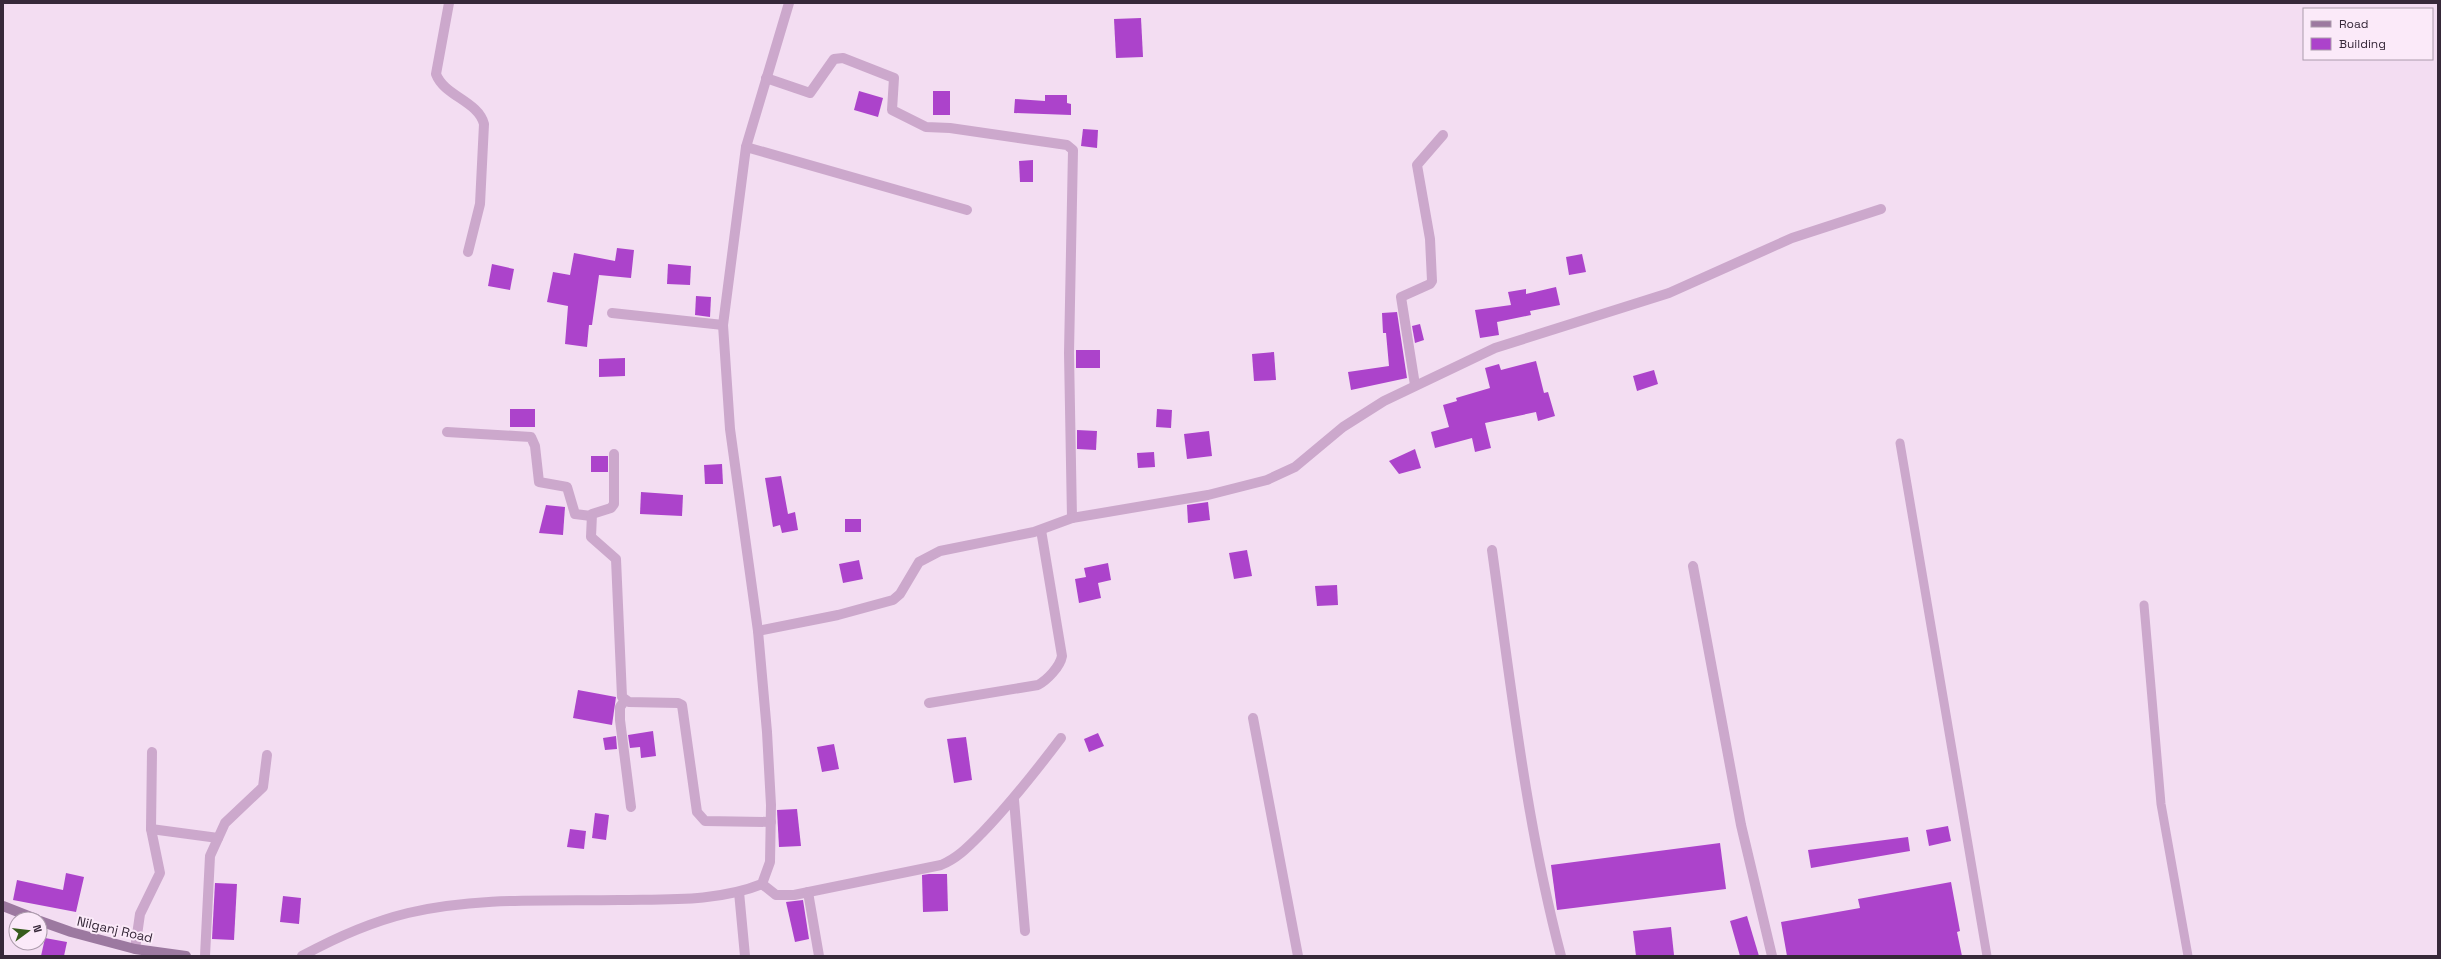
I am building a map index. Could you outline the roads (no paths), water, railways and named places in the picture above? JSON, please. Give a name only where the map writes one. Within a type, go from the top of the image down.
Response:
[{"type":"street","points":[[449,3],[436,74],[441,81],[480,114],[484,124],[480,204],[468,252]]},
{"type":"street","points":[[762,884],[770,862],[771,822],[767,732],[758,631],[730,429],[723,325],[746,146],[789,3]]},
{"type":"street","points":[[766,78],[810,93],[834,59],[844,58],[894,78],[892,110],[918,124],[1067,145],[1073,150],[1069,353],[1072,518]]},
{"type":"street","points":[[1415,385],[1401,297],[1430,284],[1432,281],[1430,239],[1417,165],[1443,135]]},
{"type":"street","points":[[746,146],[967,210]]},
{"type":"street","points":[[758,631],[838,615],[892,600],[900,594],[918,562],[926,556],[940,551],[1041,530],[1072,518],[1208,495],[1267,480],[1296,467],[1355,418],[1415,385],[1495,348],[1670,293],[1792,238],[1881,209]]},
{"type":"street","points":[[612,313],[723,325]]},
{"type":"street","points":[[447,432],[531,438],[535,446],[539,482],[567,487],[575,514],[591,516]]},
{"type":"street","points":[[614,454],[614,504],[611,508],[594,512],[591,516],[592,540],[616,559],[622,696],[629,702],[678,703],[682,705],[697,812],[701,818],[705,821],[771,822]]},
{"type":"street","points":[[929,703],[1038,686],[1058,665],[1062,656],[1041,530]]},
{"type":"street","points":[[1492,550],[1530,813],[1542,877],[1561,956]]},
{"type":"street","points":[[1693,566],[1740,824],[1772,956]]},
{"type":"street","points":[[625,700],[620,708],[620,720],[631,808]]},
{"type":"street","points":[[1253,718],[1298,956]]},
{"type":"street","points":[[762,884],[776,895],[808,892],[941,865],[951,861],[965,850],[1014,800],[1061,738]]},
{"type":"street","points":[[135,949],[140,914],[160,874],[151,829],[152,752]]},
{"type":"street","points":[[204,956],[210,856],[225,823],[263,788],[267,755]]},
{"type":"street","points":[[1014,800],[1025,930]]},
{"type":"street","points":[[151,829],[218,838]]},
{"type":"street","points":[[302,956],[356,930],[408,913],[466,904],[672,899],[739,892],[762,884]]},
{"type":"street","points":[[739,892],[745,956]]},
{"type":"street","points":[[808,892],[819,956]]},
{"type":"street","points":[[3,906],[16,911]]},
{"type":"street","name":"Nilganj Road","points":[[48,923],[70,932],[135,949],[186,956]]},
{"type":"lane","points":[[1900,443],[1987,956]]},
{"type":"lane","points":[[2144,605],[2161,804],[2188,956]]}]
